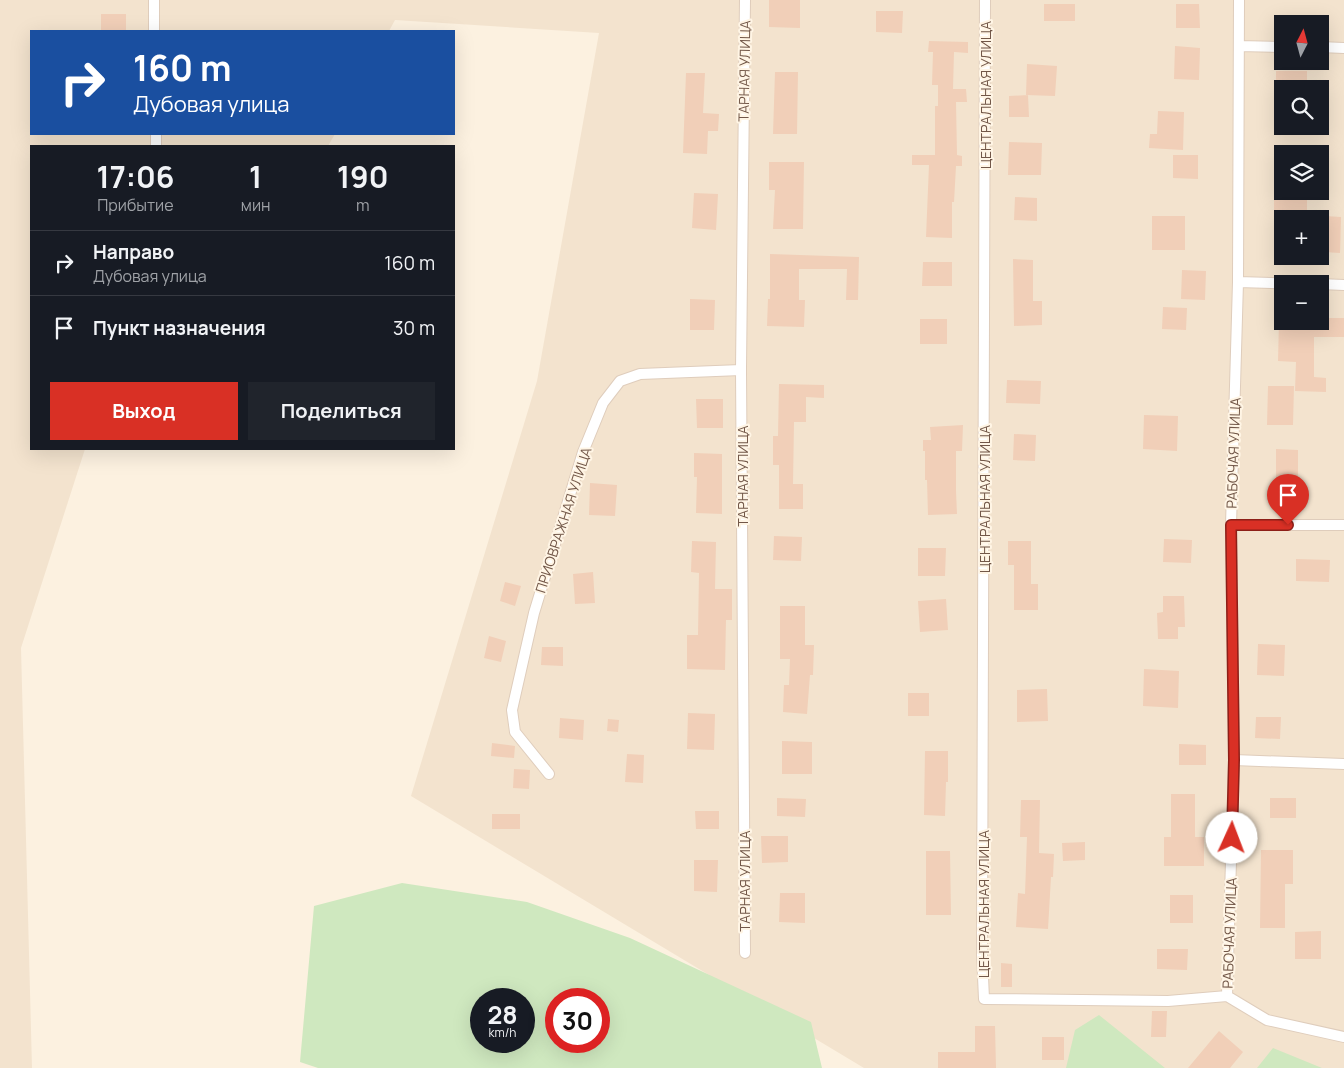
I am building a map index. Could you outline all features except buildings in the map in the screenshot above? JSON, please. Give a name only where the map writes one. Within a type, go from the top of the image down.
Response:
[{"type":"street","points":[[154,0],[154,30]]},
{"type":"street","name":"ТАРНАЯ УЛИЦА","points":[[744,953],[741,370],[745,0]]},
{"type":"street","name":"ЦЕНТРАЛЬНАЯ УЛИЦА","points":[[985,0],[982,924],[984,999],[1168,1001],[1227,996]]},
{"type":"street","name":"РАБОЧАЯ УЛИЦА","points":[[1227,996],[1234,760],[1231,525],[1238,282],[1238,0]]},
{"type":"street","points":[[1239,46],[1274,46]]},
{"type":"street","points":[[1329,47],[1344,48]]},
{"type":"street","points":[[1238,282],[1274,283]]},
{"type":"street","points":[[1329,284],[1344,285]]},
{"type":"street","name":"ПРИОВРАЖНАЯ УЛИЦА","points":[[549,774],[515,732],[512,710],[534,613],[583,452],[603,403],[620,381],[640,374],[741,370]]},
{"type":"street","points":[[1231,525],[1344,525]]},
{"type":"street","points":[[1234,760],[1344,764]]},
{"type":"street","points":[[1227,996],[1267,1020],[1344,1037]]},
{"type":"shaded area","points":[[0,0],[1344,0],[1344,1068],[864,1068],[411,796],[537,381],[599,33],[395,20],[390,30],[30,30],[30,135],[334,135],[329,145],[30,145],[30,450],[85,450],[21,648],[32,1068],[0,1068]]},
{"type":"green space","points":[[402,883],[527,902],[630,938],[811,1022],[822,1068],[318,1068],[300,1062],[314,906]]},
{"type":"green space","points":[[1099,1015],[1165,1068],[1066,1068],[1075,1030]]},
{"type":"green space","points":[[1273,1048],[1322,1068],[1257,1068]]},
{"type":"route","points":[[1232,838],[1234,760],[1231,525],[1288,525]]}]
